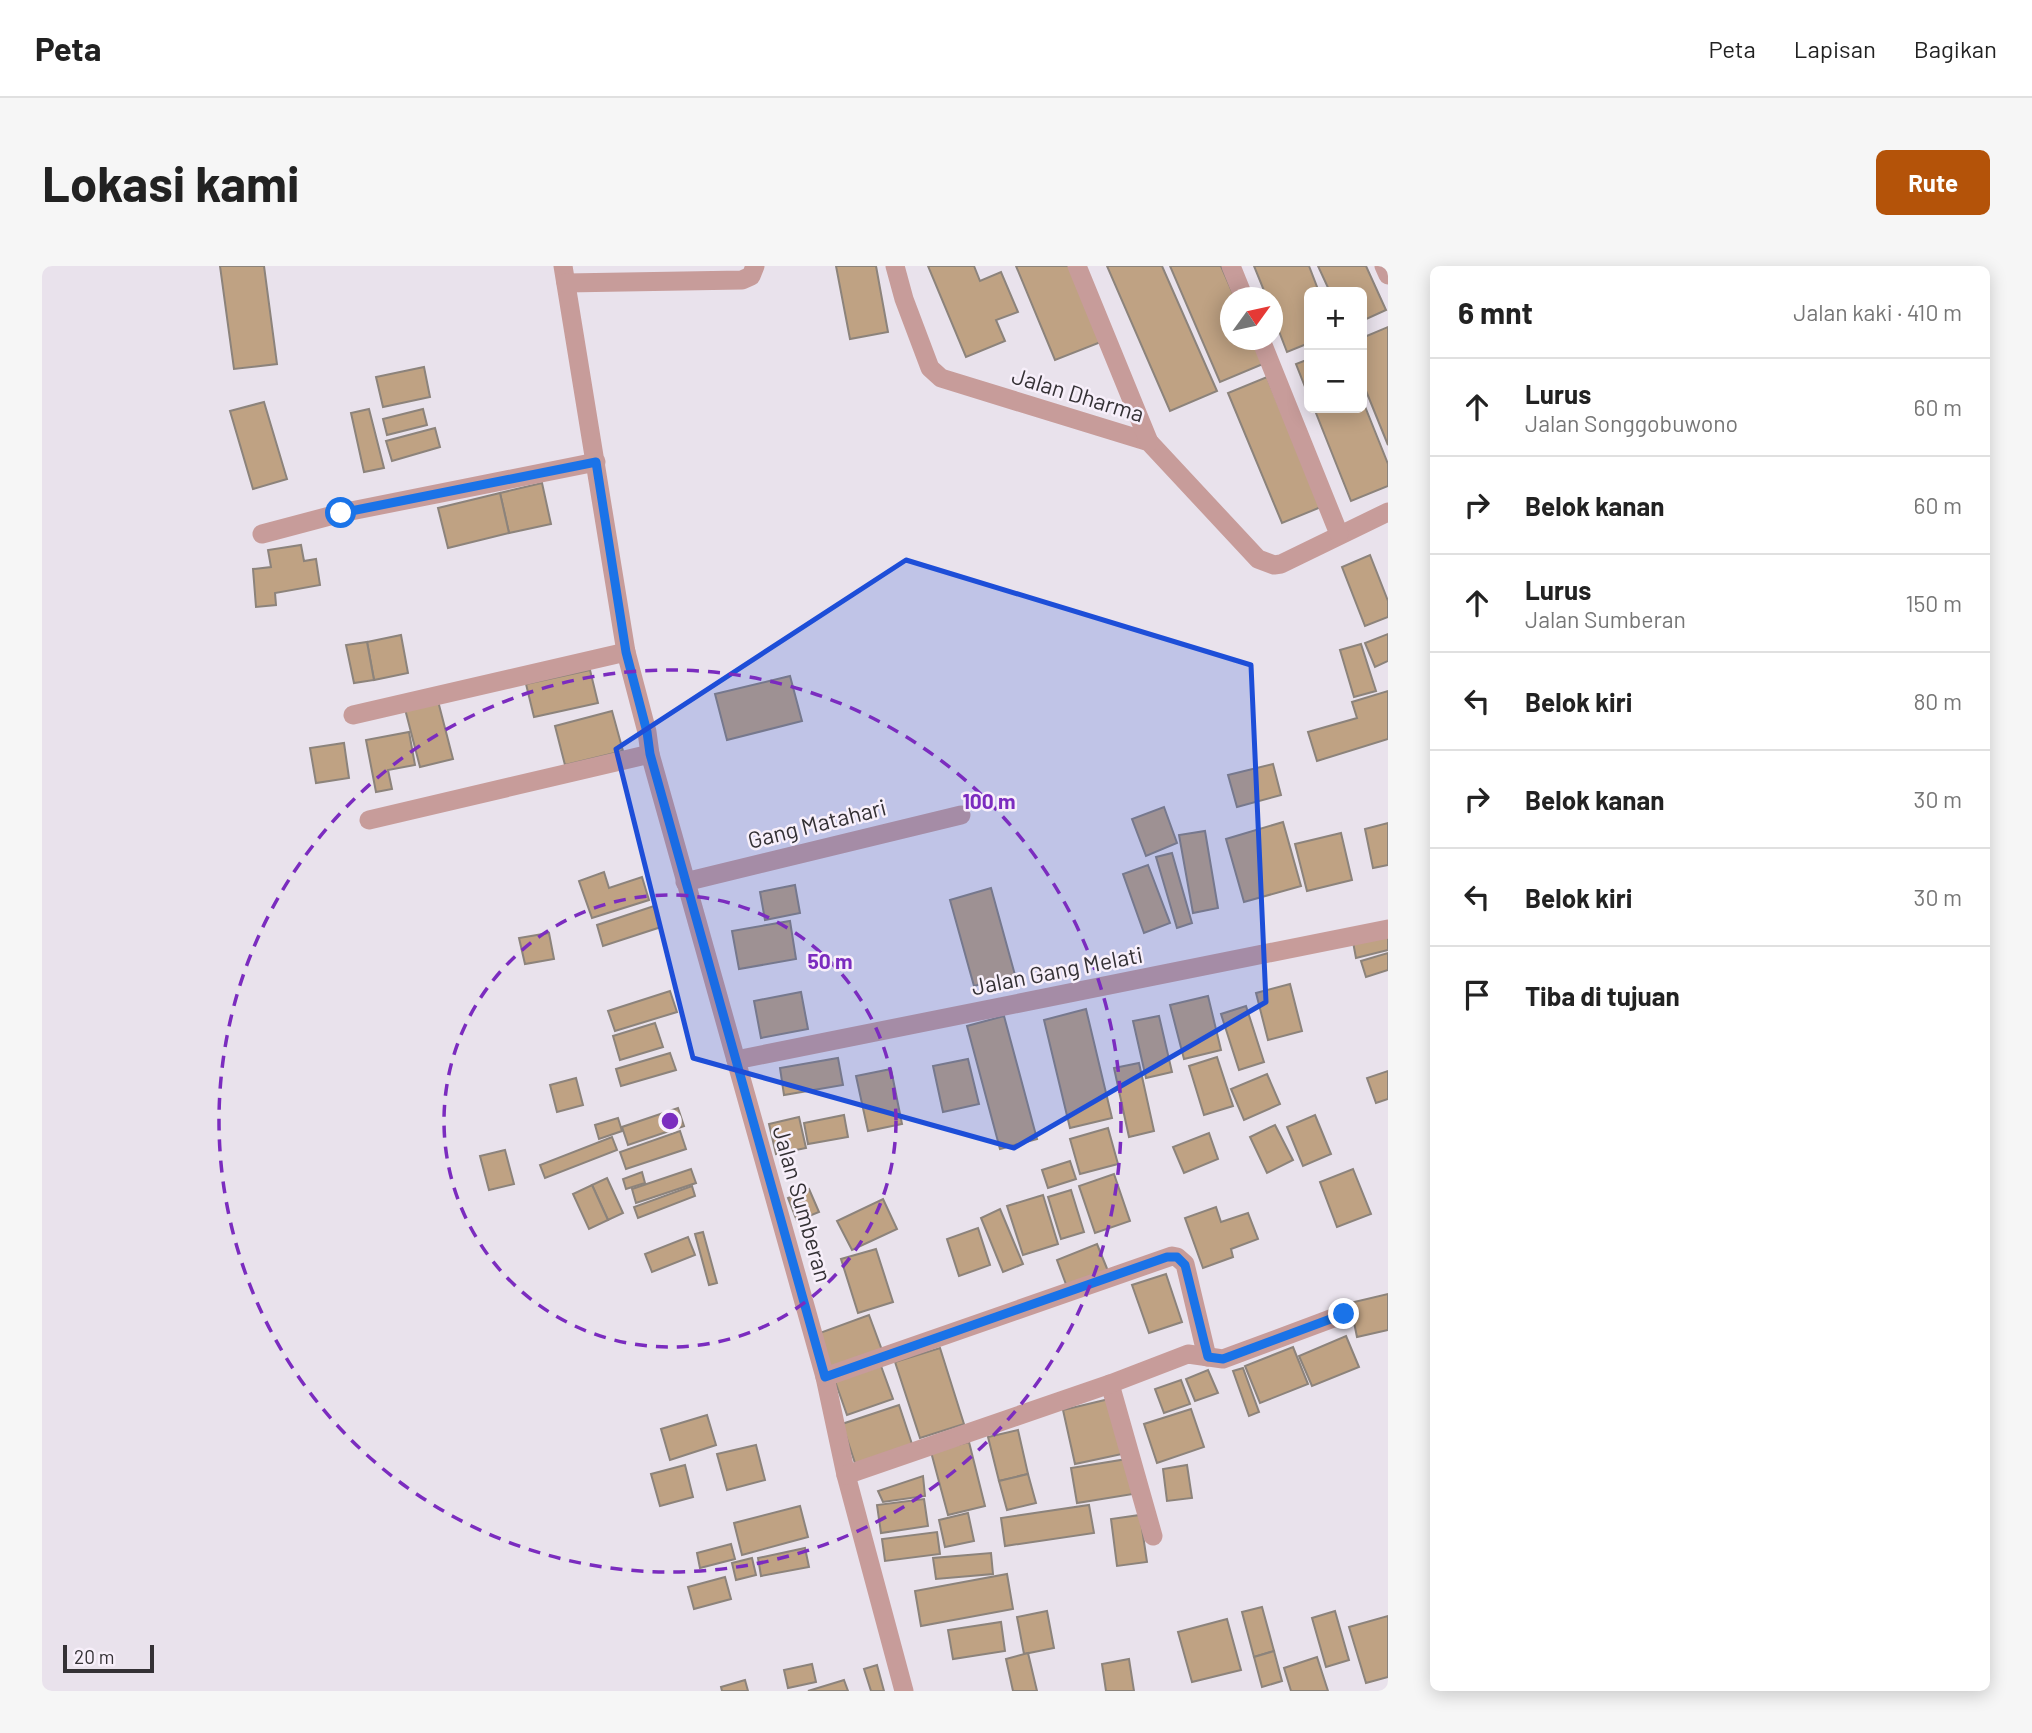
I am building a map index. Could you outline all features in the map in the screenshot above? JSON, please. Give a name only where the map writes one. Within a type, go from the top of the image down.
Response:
[{"type":"street","points":[[565,275],[742,280],[751,276],[755,266]]},
{"type":"street","name":"Jalan Dharma","points":[[895,266],[904,299],[930,368],[941,378],[1149,442],[1258,559],[1275,565],[1281,564],[1388,512]]},
{"type":"street","points":[[1077,266],[1149,442]]},
{"type":"street","points":[[1231,266],[1240,287]]},
{"type":"street","points":[[1384,266],[1388,275]]},
{"type":"street","name":"Jalan Sumberan","points":[[565,275],[626,652],[647,732],[650,754],[825,1377],[846,1475],[904,1691]]},
{"type":"street","points":[[1265,350],[1339,534]]},
{"type":"street","points":[[262,534],[341,513],[596,462]]},
{"type":"street","points":[[353,715],[626,652]]},
{"type":"street","points":[[369,820],[650,754]]},
{"type":"street","name":"Gang Matahari","points":[[685,882],[961,815]]},
{"type":"street","name":"Jalan Gang Melati","points":[[736,1060],[1388,929]]},
{"type":"street","points":[[825,1377],[1172,1256],[1185,1265],[1208,1357]]},
{"type":"street","points":[[846,1475],[1110,1384],[1188,1354],[1223,1359],[1344,1314]]},
{"type":"street","points":[[1110,1384],[1153,1536]]},
{"type":"highlighted area","points":[[906,560],[1251,665],[1266,1002],[1014,1148],[693,1058],[616,749]]},
{"type":"building","points":[[220,266],[264,266],[277,364],[234,369]]},
{"type":"building","points":[[836,266],[876,266],[888,332],[850,339]]},
{"type":"building","points":[[928,266],[974,266],[980,281],[1001,272],[1018,312],[996,320],[1005,341],[966,357]]},
{"type":"building","points":[[1016,266],[1075,266],[1106,340],[1055,360]]},
{"type":"building","points":[[1107,266],[1162,266],[1217,391],[1170,411]]},
{"type":"building","points":[[1170,266],[1221,266],[1230,287],[1220,287],[1220,350],[1257,350],[1263,364],[1220,382]]},
{"type":"building","points":[[1254,266],[1309,266],[1317,287],[1304,287],[1304,345],[1287,352],[1283,342],[1283,287],[1263,287]]},
{"type":"building","points":[[1318,266],[1366,266],[1386,310],[1367,319],[1367,287],[1328,287]]},
{"type":"building","points":[[1388,327],[1388,445],[1367,393],[1367,336]]},
{"type":"building","points":[[1304,361],[1304,384],[1296,364]]},
{"type":"building","points":[[424,367],[430,397],[383,407],[376,377]]},
{"type":"building","points":[[1267,377],[1321,507],[1282,523],[1228,393]]},
{"type":"building","points":[[264,402],[287,479],[253,489],[230,411]]},
{"type":"building","points":[[369,409],[384,468],[364,472],[351,413]]},
{"type":"building","points":[[423,409],[427,425],[387,435],[383,419]]},
{"type":"building","points":[[1367,412],[1388,464],[1388,486],[1351,501],[1316,413]]},
{"type":"building","points":[[435,428],[440,447],[392,461],[386,441]]},
{"type":"building","points":[[542,483],[551,524],[509,533],[500,493]]},
{"type":"building","points":[[500,493],[509,533],[448,548],[438,508]]},
{"type":"building","points":[[301,545],[304,561],[316,559],[320,585],[275,593],[276,605],[256,607],[253,569],[271,567],[268,550]]},
{"type":"building","points":[[1370,555],[1388,601],[1388,617],[1365,626],[1342,567]]},
{"type":"building","points":[[1388,634],[1388,661],[1375,667],[1365,643]]},
{"type":"building","points":[[401,635],[408,673],[374,680],[367,642]]},
{"type":"building","points":[[367,642],[374,680],[354,683],[346,645]]},
{"type":"building","points":[[1361,644],[1376,691],[1354,697],[1340,650]]},
{"type":"building","points":[[590,670],[598,703],[534,717],[526,684]]},
{"type":"building","points":[[790,676],[802,721],[727,740],[715,694]]},
{"type":"building","points":[[1388,691],[1388,739],[1317,761],[1308,732],[1357,718],[1352,702]]},
{"type":"building","points":[[438,701],[453,759],[420,767],[405,709]]},
{"type":"building","points":[[612,711],[623,751],[565,765],[555,726]]},
{"type":"building","points":[[409,732],[415,765],[388,770],[392,789],[376,792],[366,740]]},
{"type":"building","points":[[344,743],[349,778],[316,783],[310,748]]},
{"type":"building","points":[[1273,764],[1281,795],[1237,807],[1228,775]]},
{"type":"building","points":[[1164,807],[1177,843],[1146,856],[1132,819]]},
{"type":"building","points":[[1283,822],[1301,886],[1244,902],[1226,839]]},
{"type":"building","points":[[1388,823],[1388,865],[1373,868],[1365,829]]},
{"type":"building","points":[[1205,831],[1218,908],[1193,913],[1179,835]]},
{"type":"building","points":[[1341,833],[1352,880],[1307,891],[1295,844]]},
{"type":"building","points":[[1172,853],[1192,923],[1177,928],[1156,857]]},
{"type":"building","points":[[1148,865],[1170,923],[1144,933],[1123,874]]},
{"type":"building","points":[[604,872],[609,888],[642,877],[649,900],[592,918],[579,881]]},
{"type":"building","points":[[795,885],[800,913],[765,920],[760,892]]},
{"type":"building","points":[[991,888],[1015,975],[974,986],[950,900]]},
{"type":"building","points":[[654,906],[661,927],[603,946],[597,925]]},
{"type":"building","points":[[790,921],[796,959],[739,969],[732,931]]},
{"type":"building","points":[[549,933],[554,959],[525,964],[519,938]]},
{"type":"building","points":[[1388,934],[1388,950],[1356,958],[1353,942]]},
{"type":"building","points":[[1388,953],[1388,970],[1366,977],[1361,961]]},
{"type":"building","points":[[1290,984],[1302,1031],[1268,1040],[1256,993]]},
{"type":"building","points":[[670,991],[677,1012],[615,1031],[608,1011]]},
{"type":"building","points":[[801,992],[808,1029],[761,1038],[754,1001]]},
{"type":"building","points":[[1208,996],[1221,1050],[1184,1059],[1170,1005]]},
{"type":"building","points":[[1246,1006],[1264,1062],[1239,1070],[1221,1014]]},
{"type":"building","points":[[1086,1009],[1112,1118],[1070,1128],[1044,1020]]},
{"type":"building","points":[[1004,1016],[1037,1139],[1000,1149],[967,1026]]},
{"type":"building","points":[[1159,1016],[1172,1072],[1146,1078],[1133,1021]]},
{"type":"building","points":[[655,1023],[663,1047],[620,1060],[613,1036]]},
{"type":"building","points":[[670,1053],[676,1070],[621,1086],[616,1069]]},
{"type":"building","points":[[1217,1057],[1233,1106],[1204,1115],[1189,1066]]},
{"type":"building","points":[[838,1058],[843,1085],[784,1095],[780,1068]]},
{"type":"building","points":[[968,1059],[979,1104],[943,1112],[933,1066]]},
{"type":"building","points":[[1139,1063],[1154,1131],[1129,1137],[1114,1068]]},
{"type":"building","points":[[891,1069],[902,1124],[868,1131],[856,1076]]},
{"type":"building","points":[[1388,1071],[1388,1099],[1376,1103],[1367,1078]]},
{"type":"building","points":[[1267,1074],[1280,1104],[1244,1120],[1231,1089]]},
{"type":"building","points":[[576,1078],[583,1105],[557,1112],[550,1085]]},
{"type":"building","points":[[678,1108],[684,1126],[628,1145],[622,1127]]},
{"type":"building","points":[[844,1115],[848,1137],[808,1144],[804,1123]]},
{"type":"building","points":[[1315,1115],[1331,1154],[1303,1166],[1287,1127]]},
{"type":"building","points":[[799,1117],[806,1148],[776,1154],[769,1124]]},
{"type":"building","points":[[618,1118],[622,1131],[599,1139],[595,1125]]},
{"type":"building","points":[[1275,1125],[1293,1160],[1267,1173],[1250,1137]]},
{"type":"building","points":[[1108,1128],[1118,1164],[1080,1174],[1070,1139]]},
{"type":"building","points":[[680,1131],[686,1149],[626,1169],[620,1152]]},
{"type":"building","points":[[1209,1133],[1218,1159],[1184,1173],[1173,1147]]},
{"type":"building","points":[[612,1137],[617,1150],[545,1178],[540,1165]]},
{"type":"building","points":[[505,1150],[514,1184],[489,1190],[480,1156]]},
{"type":"building","points":[[1070,1161],[1076,1179],[1048,1188],[1042,1170]]},
{"type":"building","points":[[691,1169],[696,1183],[636,1203],[632,1189]]},
{"type":"building","points":[[1353,1169],[1371,1214],[1337,1227],[1320,1182]]},
{"type":"building","points":[[642,1172],[645,1183],[626,1189],[623,1179]]},
{"type":"building","points":[[1114,1174],[1130,1221],[1095,1233],[1079,1186]]},
{"type":"building","points":[[607,1178],[623,1213],[608,1220],[592,1185]]},
{"type":"building","points":[[592,1185],[608,1220],[589,1229],[573,1194]]},
{"type":"building","points":[[692,1186],[695,1196],[638,1218],[634,1207]]},
{"type":"building","points":[[809,1189],[819,1212],[797,1221],[788,1198]]},
{"type":"building","points":[[1071,1190],[1084,1232],[1061,1239],[1048,1197]]},
{"type":"building","points":[[1043,1195],[1058,1244],[1023,1255],[1007,1206]]},
{"type":"building","points":[[883,1199],[897,1229],[852,1250],[837,1221]]},
{"type":"building","points":[[1216,1207],[1221,1222],[1248,1213],[1258,1239],[1231,1249],[1233,1257],[1203,1268],[1185,1218]]},
{"type":"building","points":[[1000,1209],[1023,1264],[1003,1272],[981,1218]]},
{"type":"building","points":[[978,1228],[990,1265],[959,1276],[947,1239]]},
{"type":"building","points":[[703,1232],[717,1283],[709,1285],[695,1234]]},
{"type":"building","points":[[688,1237],[695,1255],[652,1272],[645,1254]]},
{"type":"building","points":[[1097,1244],[1108,1271],[1067,1287],[1057,1260]]},
{"type":"building","points":[[876,1249],[893,1302],[858,1313],[841,1259]]},
{"type":"building","points":[[1166,1274],[1182,1322],[1149,1333],[1132,1285]]},
{"type":"building","points":[[1388,1294],[1388,1330],[1357,1337],[1350,1303]]},
{"type":"building","points":[[869,1315],[883,1353],[831,1372],[817,1334]]},
{"type":"building","points":[[1346,1336],[1359,1367],[1312,1386],[1299,1356]]},
{"type":"building","points":[[1293,1347],[1308,1384],[1260,1403],[1245,1366]]},
{"type":"building","points":[[940,1348],[964,1424],[920,1438],[895,1362]]},
{"type":"building","points":[[881,1366],[893,1399],[847,1415],[835,1381]]},
{"type":"building","points":[[1243,1368],[1259,1412],[1249,1416],[1233,1371]]},
{"type":"building","points":[[1208,1370],[1218,1393],[1195,1401],[1186,1379]]},
{"type":"building","points":[[1181,1380],[1190,1404],[1164,1413],[1155,1389]]},
{"type":"building","points":[[1109,1399],[1122,1454],[1075,1464],[1063,1410]]},
{"type":"building","points":[[899,1405],[913,1447],[856,1466],[842,1424]]},
{"type":"building","points":[[1191,1409],[1204,1447],[1157,1463],[1144,1424]]},
{"type":"building","points":[[707,1415],[716,1445],[670,1460],[661,1429]]},
{"type":"building","points":[[1018,1430],[1028,1474],[999,1481],[988,1437]]},
{"type":"building","points":[[969,1442],[985,1506],[948,1515],[931,1452]]},
{"type":"building","points":[[756,1445],[765,1480],[727,1490],[717,1454]]},
{"type":"building","points":[[1127,1459],[1133,1494],[1077,1503],[1071,1468]]},
{"type":"building","points":[[685,1465],[693,1497],[660,1506],[651,1474]]},
{"type":"building","points":[[1187,1465],[1192,1498],[1167,1501],[1163,1469]]},
{"type":"building","points":[[1028,1474],[1036,1503],[1007,1510],[999,1481]]},
{"type":"building","points":[[923,1476],[925,1496],[883,1502],[878,1491]]},
{"type":"building","points":[[924,1499],[928,1526],[881,1533],[877,1505]]},
{"type":"building","points":[[1089,1505],[1094,1533],[1005,1546],[1001,1518]]},
{"type":"building","points":[[800,1506],[808,1537],[742,1555],[734,1523]]},
{"type":"building","points":[[968,1513],[974,1541],[945,1547],[939,1520]]},
{"type":"building","points":[[1140,1515],[1147,1562],[1117,1566],[1111,1519]]},
{"type":"building","points":[[937,1532],[940,1554],[885,1561],[882,1539]]},
{"type":"building","points":[[731,1544],[735,1559],[700,1568],[697,1553]]},
{"type":"building","points":[[805,1548],[809,1567],[761,1576],[758,1558]]},
{"type":"building","points":[[991,1553],[993,1574],[936,1579],[933,1558]]},
{"type":"building","points":[[752,1558],[756,1575],[736,1580],[732,1563]]},
{"type":"building","points":[[1007,1574],[1013,1609],[921,1626],[915,1591]]},
{"type":"building","points":[[725,1577],[731,1599],[694,1609],[688,1587]]},
{"type":"building","points":[[1262,1607],[1274,1651],[1254,1657],[1242,1612]]},
{"type":"building","points":[[1047,1611],[1054,1648],[1024,1654],[1017,1617]]},
{"type":"building","points":[[1335,1611],[1349,1660],[1326,1667],[1312,1618]]},
{"type":"building","points":[[1388,1616],[1388,1677],[1366,1683],[1349,1627]]},
{"type":"building","points":[[1227,1619],[1241,1670],[1192,1682],[1178,1632]]},
{"type":"building","points":[[1001,1622],[1005,1651],[953,1659],[948,1630]]},
{"type":"building","points":[[1274,1651],[1282,1681],[1262,1687],[1254,1657]]},
{"type":"building","points":[[1028,1653],[1037,1691],[1013,1691],[1006,1659]]},
{"type":"building","points":[[1317,1657],[1328,1691],[1291,1691],[1284,1668]]},
{"type":"building","points":[[1129,1659],[1134,1691],[1106,1691],[1102,1664]]},
{"type":"building","points":[[812,1664],[816,1682],[788,1688],[784,1670]]},
{"type":"building","points":[[877,1665],[884,1691],[871,1691],[864,1669]]},
{"type":"building","points":[[745,1680],[748,1691],[722,1691],[721,1687]]},
{"type":"building","points":[[844,1680],[848,1691],[808,1691]]},
{"type":"route","points":[[341,513],[596,462],[626,652],[647,732],[650,754],[825,1377],[1172,1256],[1182,1260],[1185,1265],[1208,1357],[1223,1359],[1344,1314]]}]
